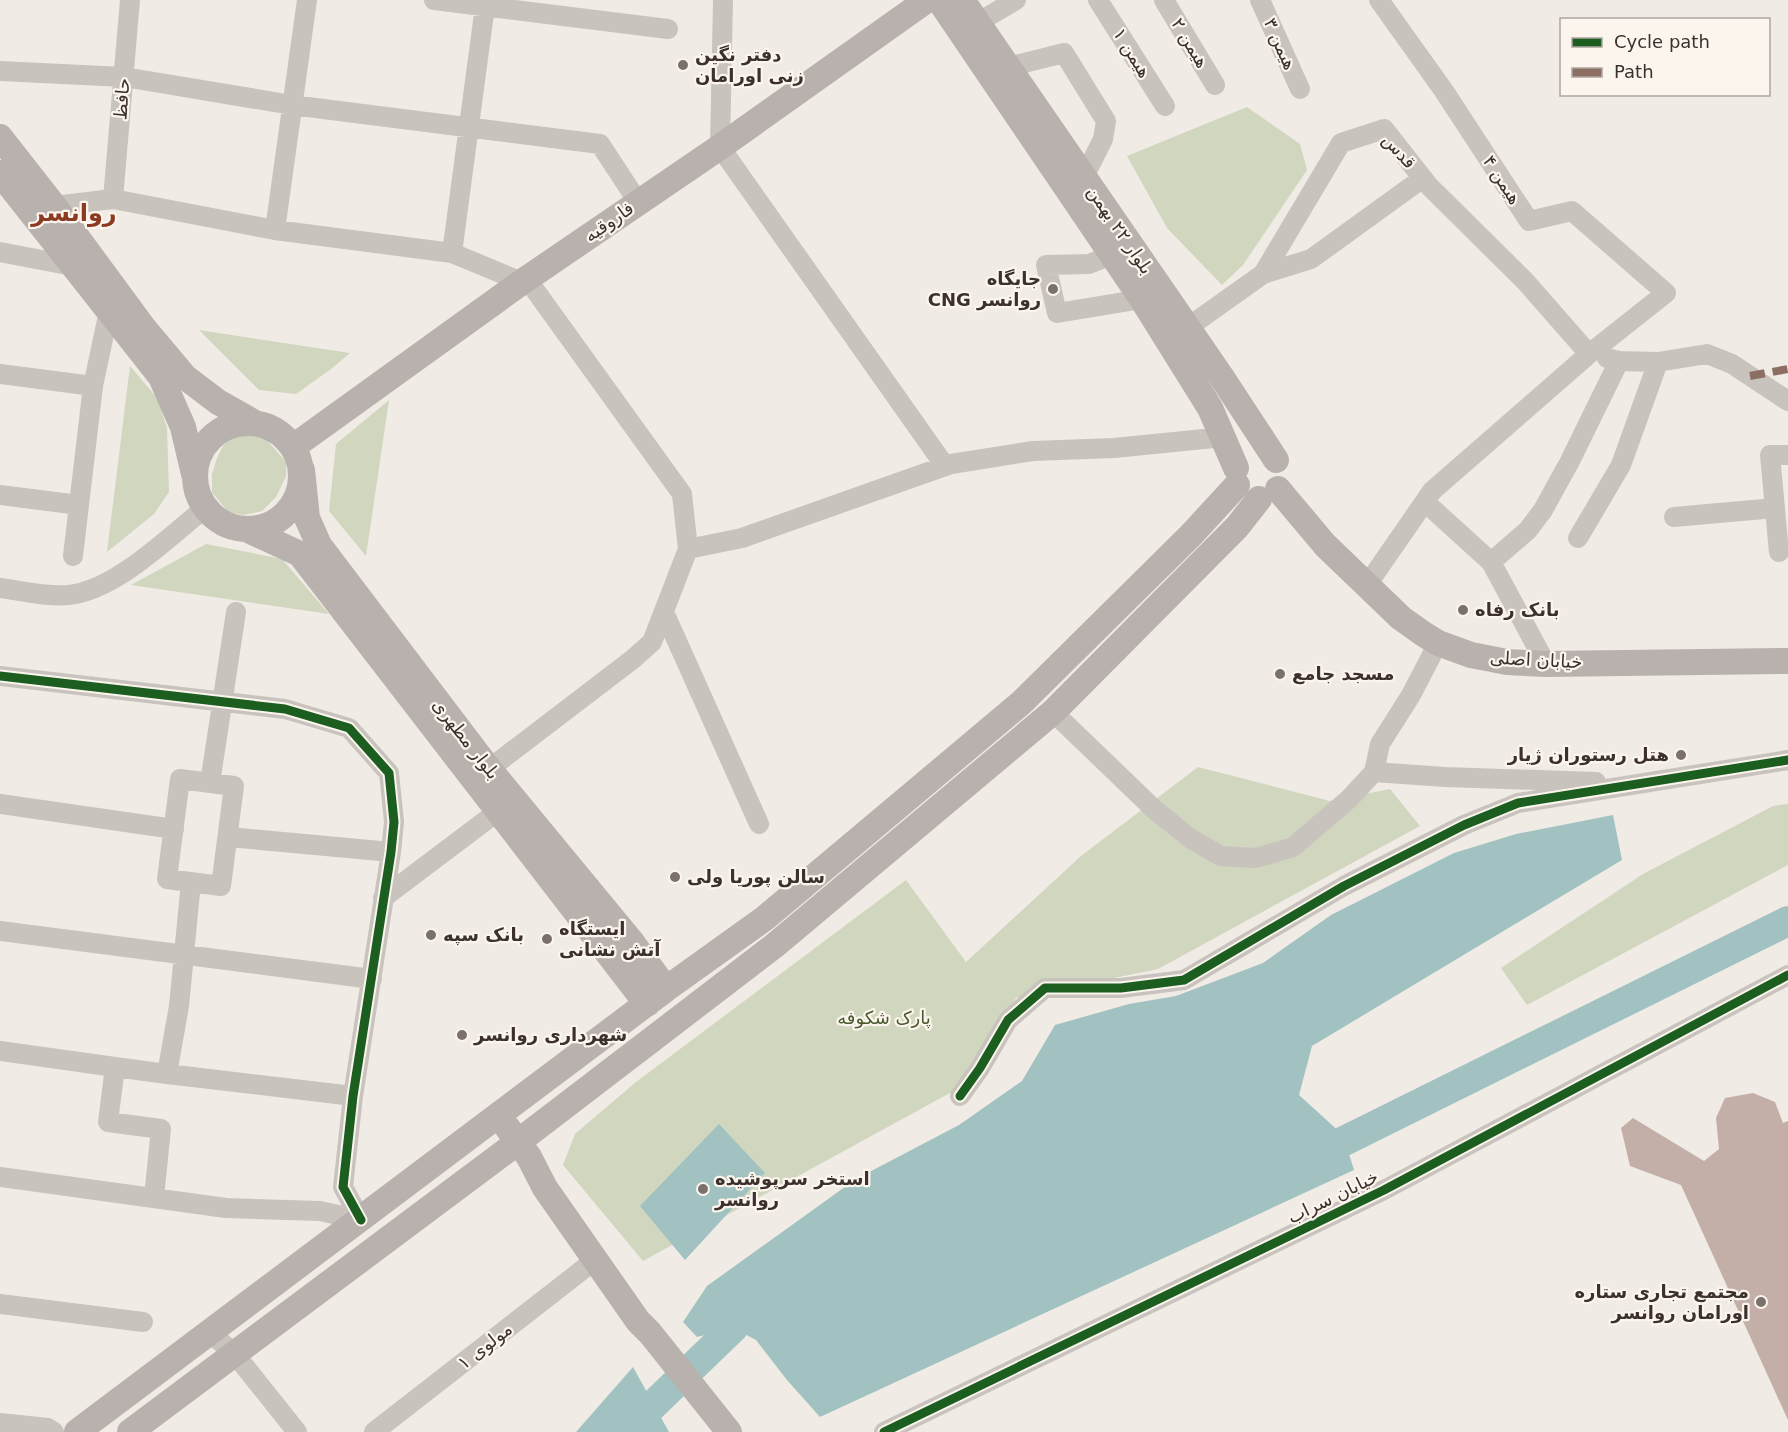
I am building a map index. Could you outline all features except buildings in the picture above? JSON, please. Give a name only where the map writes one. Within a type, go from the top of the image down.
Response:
[{"type":"main road","name":"فاروقیه","points":[[293,447],[524,281],[720,147],[927,0]]},
{"type":"main road","name":"بلوار ۲۲ بهمن","points":[[939,0],[1142,299],[1210,408],[1224,437],[1237,476]]},
{"type":"main road","name":"بلوار ۲۲ بهمن","points":[[962,0],[1276,460]]},
{"type":"main road","points":[[0,137],[143,327],[185,377],[219,402],[255,423],[276,431],[293,447],[302,470],[299,492],[288,512],[270,525],[248,530],[224,524],[205,508],[197,492],[183,427],[161,377],[0,173]]},
{"type":"main road","points":[[194,474],[198,456],[207,441],[221,430],[237,423],[255,423]]},
{"type":"main road","points":[[77,1432],[656,997],[765,918],[1021,703],[1191,535],[1237,476],[1244,458],[1256,453],[1276,460],[1282,474],[1268,494],[1053,712],[774,946],[518,1142],[130,1432]]},
{"type":"main road","name":"بلوار مطهری","points":[[302,470],[307,518],[319,545],[489,769],[631,941],[656,997]]},
{"type":"main road","points":[[1237,476],[1246,495],[1268,494]]},
{"type":"main road","name":"خیابان اصلی","points":[[1268,494],[1401,618],[1438,642],[1471,656],[1507,662],[1545,664],[1788,662]]},
{"type":"main road","name":"بلوار مطهری","points":[[248,530],[300,554],[497,812],[656,997]]},
{"type":"main road","points":[[811,879],[828,901]]},
{"type":"main road","points":[[499,1115],[529,1157],[545,1188],[638,1321],[729,1432]]},
{"type":"street","name":"حافظ","points":[[113,199],[130,0]]},
{"type":"street","points":[[275,230],[307,0]]},
{"type":"street","points":[[434,0],[668,29]]},
{"type":"street","points":[[723,0],[720,147],[945,466]]},
{"type":"street","points":[[977,23],[1016,0]]},
{"type":"street","name":"هیمن ۱","points":[[1098,0],[1165,106]]},
{"type":"street","name":"هیمن ۲","points":[[1164,0],[1215,85]]},
{"type":"street","name":"هیمن ۳","points":[[1260,0],[1300,89]]},
{"type":"street","name":"هیمن ۴","points":[[1379,0],[1444,91],[1529,221],[1572,211],[1666,293],[1589,354]]},
{"type":"street","points":[[452,253],[485,6]]},
{"type":"street","points":[[1008,67],[1064,53],[1106,121],[1103,139],[1084,177]]},
{"type":"street","points":[[0,71],[124,78],[292,105],[600,144],[638,202]]},
{"type":"street","name":"قدس","points":[[1187,328],[1263,274],[1341,143],[1384,129],[1423,178],[1525,281],[1589,354]]},
{"type":"street","points":[[1263,274],[1311,259],[1423,178]]},
{"type":"street","points":[[54,206],[113,199],[275,230],[452,253],[524,281],[682,494],[688,549],[652,642],[489,769]]},
{"type":"street","points":[[0,252],[73,266]]},
{"type":"street","points":[[1112,255],[1089,264],[1046,265],[1057,313],[1142,299]]},
{"type":"street","points":[[73,556],[93,386],[109,311]]},
{"type":"street","points":[[1367,585],[1432,492],[1589,354],[1619,361],[1658,362],[1707,354],[1732,364],[1788,401]]},
{"type":"street","points":[[1491,562],[1528,530],[1543,510],[1619,361]]},
{"type":"street","points":[[1578,538],[1621,465],[1658,362]]},
{"type":"street","points":[[0,374],[93,386]]},
{"type":"street","points":[[688,549],[742,538],[945,466],[1033,451],[1114,448],[1224,437]]},
{"type":"street","points":[[1779,552],[1770,455],[1788,455]]},
{"type":"street","points":[[0,495],[79,506]]},
{"type":"street","points":[[1425,502],[1491,562],[1545,664]]},
{"type":"street","points":[[0,588],[70,595],[97,588],[133,566],[205,508]]},
{"type":"street","points":[[1674,517],[1775,508]]},
{"type":"street","points":[[210,783],[236,612]]},
{"type":"street","points":[[664,612],[759,824]]},
{"type":"street","points":[[1053,712],[1155,810],[1191,839],[1221,856],[1256,858],[1293,848],[1349,799],[1374,772],[1380,744],[1411,696],[1438,642]]},
{"type":"street","points":[[0,676],[285,709],[349,728],[389,772],[394,822],[391,852],[353,1096],[343,1187],[361,1220]]},
{"type":"street","points":[[960,1096],[980,1068],[1008,1020],[1045,988],[1121,988],[1184,980],[1344,886],[1464,825],[1518,803],[1788,760]]},
{"type":"street","points":[[1374,772],[1445,777],[1637,783]]},
{"type":"street","points":[[180,779],[210,783],[234,786],[221,886],[167,879],[180,779]]},
{"type":"street","points":[[0,804],[174,829]]},
{"type":"street","points":[[383,898],[497,812]]},
{"type":"street","points":[[228,837],[391,852]]},
{"type":"street","points":[[167,1074],[179,1006],[191,882]]},
{"type":"street","points":[[0,931],[372,980]]},
{"type":"street","name":"خیابان سراب","points":[[884,1432],[1384,1190],[1788,975]]},
{"type":"street","points":[[0,1051],[353,1096]]},
{"type":"street","points":[[115,1067],[108,1122],[161,1129],[154,1197]]},
{"type":"street","points":[[0,1177],[226,1208],[320,1211],[361,1220]]},
{"type":"street","name":"مولوی ۱","points":[[374,1432],[595,1260]]},
{"type":"street","points":[[0,1304],[143,1322]]},
{"type":"street","points":[[210,1333],[234,1353],[297,1432]]},
{"type":"street","points":[[0,1423],[48,1428],[54,1432]]},
{"type":"green space","points":[[1247,107],[1300,144],[1307,170],[1243,265],[1222,285],[1167,228],[1127,156]]},
{"type":"green space","points":[[199,330],[350,353],[296,394],[259,390]]},
{"type":"green space","points":[[130,366],[158,399],[167,428],[169,492],[154,514],[107,552]]},
{"type":"green space","points":[[389,400],[366,556],[329,511],[336,444]]},
{"type":"green space","points":[[238,434],[265,438],[286,462],[286,476],[276,497],[262,511],[243,515],[228,512],[212,492],[212,474],[217,458],[224,444]]},
{"type":"green space","points":[[206,544],[282,559],[329,614],[131,585]]},
{"type":"green space","name":"پارک شکوفه","points":[[1198,767],[1330,801],[1390,789],[1420,826],[1158,969],[1016,998],[970,1082],[643,1261],[563,1165],[575,1134],[636,1082],[906,880],[966,962],[1081,856]]},
{"type":"green space","points":[[1788,804],[1788,865],[1527,1005],[1501,968],[1643,874],[1773,806]]},
{"type":"water","points":[[1613,815],[1622,860],[1312,1046],[1299,1095],[1343,1135],[1354,1170],[820,1417],[756,1340],[733,1328],[697,1337],[683,1322],[707,1286],[856,1179],[959,1125],[1022,1081],[1055,1025],[1129,1004],[1176,996],[1263,963],[1331,915],[1454,853],[1516,834]]},
{"type":"water","name":"استخر سرپوشیده روانسر","points":[[719,1124],[765,1173],[685,1260],[640,1206]]},
{"type":"water","points":[[633,1367],[669,1432],[576,1432]]},
{"type":"waterway","points":[[1308,1142],[1330,1148],[1788,921]]},
{"type":"waterway","points":[[625,1432],[733,1328],[753,1293]]},
{"type":"marked path","points":[[1750,376],[1788,369]]},
{"type":"cycle path","points":[[0,676],[285,709],[349,728],[389,773],[394,822],[391,852],[353,1096],[343,1187],[361,1220]]},
{"type":"cycle path","points":[[960,1096],[980,1068],[1008,1020],[1045,988],[1121,988],[1184,980],[1344,886],[1464,825],[1518,803],[1788,760]]},
{"type":"cycle path","points":[[884,1432],[1384,1190],[1788,975]]},
{"type":"place","name":"دفتر نگین زنی اورامان","points":[[683,65]]},
{"type":"place","name":"جایگاه CNG روانسر","points":[[1053,289]]},
{"type":"place","name":"بانک رفاه","points":[[1463,610]]},
{"type":"place","name":"مسجد جامع","points":[[1280,674]]},
{"type":"place","name":"هتل رستوران ژیار","points":[[1681,755]]},
{"type":"place","name":"سالن پوریا ولی","points":[[675,877]]},
{"type":"place","name":"بانک سپه","points":[[431,935]]},
{"type":"place","name":"ایستگاه آتش نشانی","points":[[547,939]]},
{"type":"place","name":"شهرداری روانسر","points":[[462,1035]]},
{"type":"place","name":"استخر سرپوشیده روانسر","points":[[703,1189]]},
{"type":"place","name":"مجتمع تجاری ستاره اورامان روانسر","points":[[1761,1302]]},
{"type":"district","name":"روانسر","points":[[74,213]]}]
